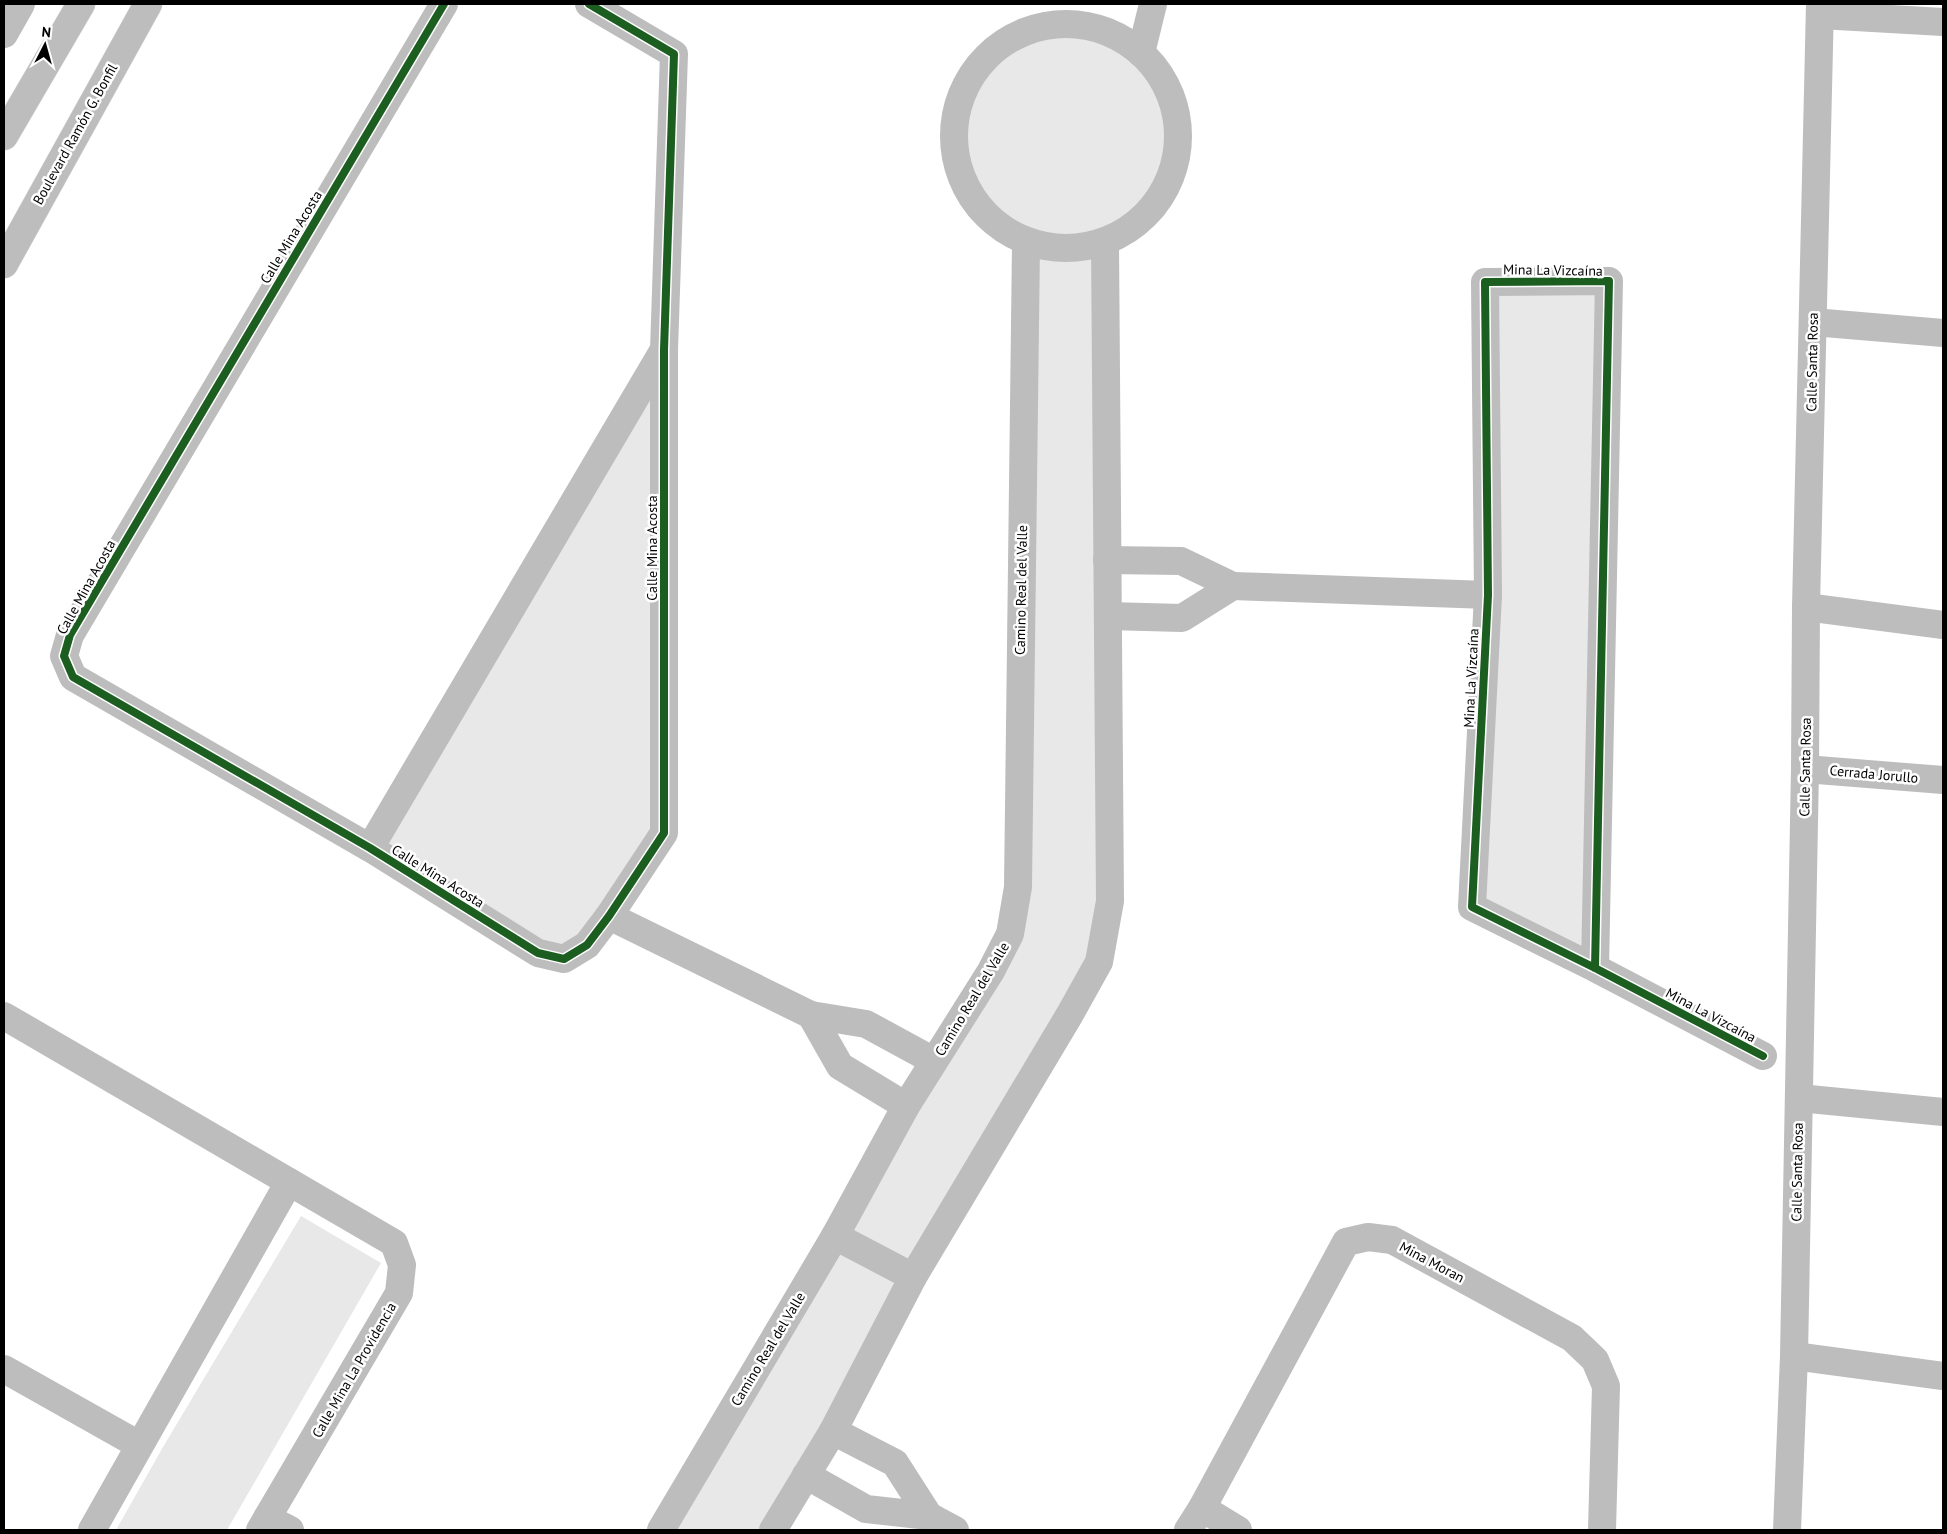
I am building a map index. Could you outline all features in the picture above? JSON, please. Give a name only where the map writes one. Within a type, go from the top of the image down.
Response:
[{"type":"street","points":[[4,34],[22,4]]},
{"type":"street","points":[[4,136],[81,4]]},
{"type":"street","name":"Boulevard Ramón G. Bonfil","points":[[4,264],[148,4]]},
{"type":"street","name":"Calle Mina Acosta","points":[[444,4],[70,635],[64,656],[73,678],[370,848],[538,953],[564,959],[587,945],[609,916],[664,833],[664,350],[674,54],[589,4]]},
{"type":"street","points":[[1141,53],[1153,4]]},
{"type":"street","points":[[1820,10],[1943,22]]},
{"type":"street","name":"Calle Santa Rosa","points":[[1787,1530],[1794,1356],[1805,769],[1806,607],[1820,10]]},
{"type":"street","points":[[1070,14],[1135,47],[1141,53],[1159,71],[1174,102],[1180,136],[1174,170],[1160,200],[1135,225],[1105,242],[1074,248],[1026,244],[985,214],[965,187],[955,155],[954,122],[963,89],[982,61],[1008,40],[1070,14]]},
{"type":"street","points":[[773,1530],[833,1431],[913,1277],[1070,1014],[1098,962],[1110,901],[1105,242]]},
{"type":"street","name":"Camino Real del Valle","points":[[661,1530],[835,1236],[906,1106],[991,971],[1010,934],[1018,887],[1026,244]]},
{"type":"street","name":"Mina La Vizcaína","points":[[1595,968],[1609,281],[1485,282],[1488,595],[1472,907],[1595,968],[1763,1056]]},
{"type":"street","points":[[1813,322],[1943,333]]},
{"type":"street","name":"Calle Mina Acosta","points":[[370,848],[664,350]]},
{"type":"street","points":[[1107,560],[1181,560],[1233,586],[1488,595]]},
{"type":"street","points":[[1108,616],[1182,618],[1233,586]]},
{"type":"street","points":[[1806,607],[1943,625]]},
{"type":"street","name":"Cerrada Jorullo","points":[[1805,769],[1943,780]]},
{"type":"street","points":[[609,916],[811,1015],[866,1024],[934,1062]]},
{"type":"street","points":[[811,1015],[840,1066],[906,1106]]},
{"type":"street","name":"Calle Mina La Providencia","points":[[4,1016],[394,1243],[402,1265],[399,1293],[272,1526]]},
{"type":"street","points":[[1799,1098],[1943,1112]]},
{"type":"street","points":[[92,1530],[289,1182]]},
{"type":"street","points":[[835,1236],[913,1277]]},
{"type":"street","name":"Mina Moran","points":[[1238,1530],[1195,1519],[1346,1242],[1368,1237],[1392,1240],[1572,1338],[1595,1360],[1606,1386],[1602,1530]]},
{"type":"street","points":[[1794,1356],[1943,1376]]},
{"type":"street","points":[[4,1369],[139,1445]]},
{"type":"street","points":[[833,1431],[895,1463],[929,1516]]},
{"type":"street","points":[[806,1475],[866,1509],[929,1516],[955,1530]]},
{"type":"shaded area","points":[[1068,24],[1112,34],[1136,47],[1153,64],[1166,84],[1174,105],[1178,127],[1178,150],[1173,172],[1163,193],[1130,230],[1090,245],[1104,244],[1099,962],[773,1530],[660,1530],[1010,934],[1026,244],[984,211],[970,195],[958,166],[954,146],[955,126],[959,106],[966,88],[976,70],[990,55],[1006,41],[1020,34],[1044,27]]},
{"type":"shaded area","points":[[1609,281],[1595,968],[1472,907],[1485,282]]},
{"type":"shaded area","points":[[664,350],[664,833],[564,959],[370,848]]},
{"type":"shaded area","points":[[301,1216],[381,1263],[227,1530],[116,1530],[163,1447]]},
{"type":"cycle path","points":[[444,4],[70,635],[64,656],[73,677],[370,848],[538,953],[564,959],[587,945],[609,916],[664,833],[664,350],[674,54],[589,4]]},
{"type":"cycle path","points":[[1595,968],[1609,281],[1485,282],[1488,595],[1472,907],[1595,968],[1763,1056]]}]
